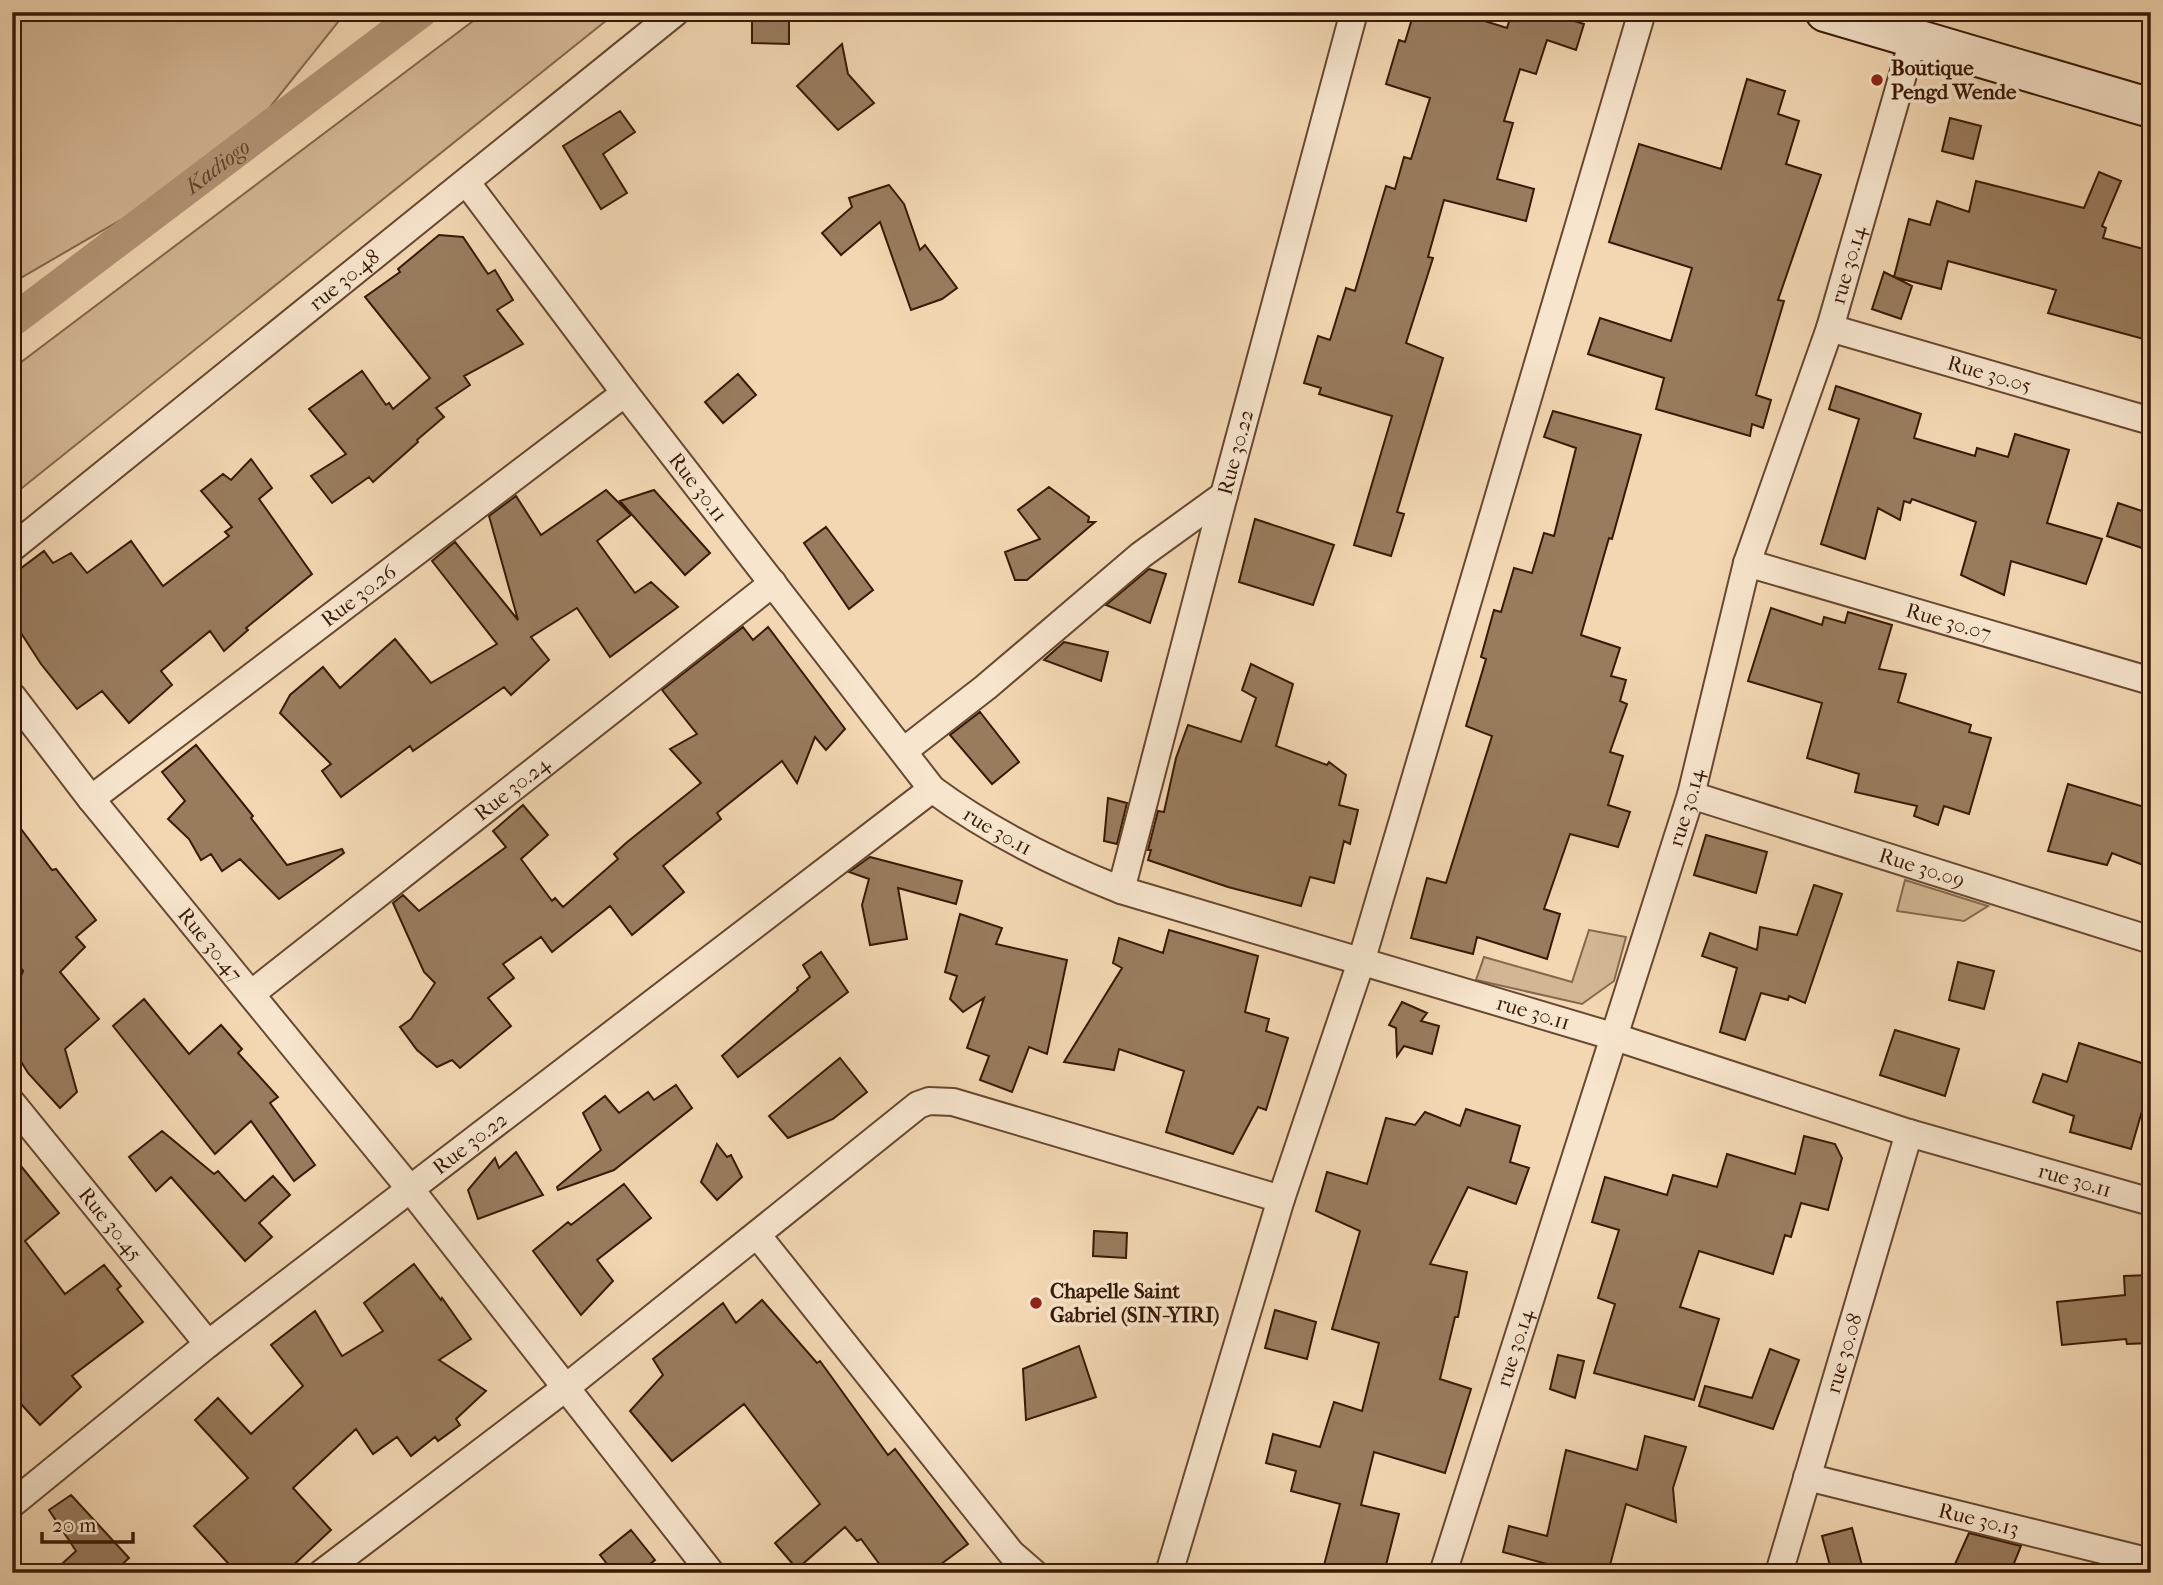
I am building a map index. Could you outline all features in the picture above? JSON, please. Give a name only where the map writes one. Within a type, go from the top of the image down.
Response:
[{"type":"street","name":"rue 30.48","points":[[12,548],[676,12]]},
{"type":"street","name":"Rue 30.22","points":[[905,750],[986,687],[1141,555],[1224,495],[1353,12]]},
{"type":"street","points":[[1169,1573],[1281,1199],[1360,962],[1642,12]]},
{"type":"street","points":[[1825,12],[2151,108]]},
{"type":"street","name":"rue 30.14","points":[[1443,1573],[1691,795],[1747,563],[1830,328],[1913,40]]},
{"type":"street","name":"Rue 30.11","points":[[467,183],[625,393],[905,750],[932,789]]},
{"type":"street","name":"Rue 30.05","points":[[1830,328],[2151,421]]},
{"type":"street","name":"Rue 30.26","points":[[91,799],[625,393]]},
{"type":"street","points":[[1121,890],[1224,495]]},
{"type":"street","name":"Rue 30.07","points":[[1747,563],[2151,681]]},
{"type":"street","name":"Rue 30.24","points":[[251,994],[774,583]]},
{"type":"street","name":"Rue 30.47","points":[[12,696],[91,799],[411,1190],[564,1390],[711,1573]]},
{"type":"street","name":"Rue 30.22","points":[[12,1504],[208,1344],[932,789]]},
{"type":"street","name":"rue 30.11","points":[[932,789],[973,820],[1062,866],[1121,890],[1612,1036],[1909,1133],[2151,1202]]},
{"type":"street","name":"Rue 30.09","points":[[1691,795],[2151,940]]},
{"type":"street","points":[[322,1573],[564,1390],[918,1105],[941,1100],[1281,1199]]},
{"type":"street","name":"Rue 30.45","points":[[12,1104],[208,1344]]},
{"type":"street","name":"rue 30.08","points":[[1779,1573],[1909,1133]]},
{"type":"street","points":[[758,1236],[1011,1553],[1034,1573]]},
{"type":"street","name":"Rue 30.13","points":[[1807,1477],[2151,1562]]},
{"type":"shaded area","points":[[12,12],[346,12],[231,156],[12,283]]},
{"type":"shaded area","points":[[485,12],[617,12],[12,496],[12,369]]},
{"type":"shaded area","points":[[1905,880],[1988,906],[1964,921],[1897,911]]},
{"type":"shaded area","points":[[1589,930],[1626,937],[1614,981],[1582,1004],[1476,980],[1484,957],[1572,982]]},
{"type":"building","points":[[1414,12],[1456,12],[1507,28],[1512,12],[1545,12],[1584,24],[1576,50],[1547,40],[1536,74],[1520,69],[1504,121],[1513,123],[1497,179],[1534,189],[1526,221],[1444,200],[1428,257],[1433,258],[1406,343],[1443,358],[1397,512],[1404,514],[1391,556],[1354,545],[1392,416],[1319,394],[1321,388],[1304,383],[1318,336],[1330,340],[1346,288],[1355,291],[1386,186],[1395,189],[1404,157],[1411,159],[1430,98],[1386,84],[1399,40],[1405,42]]},
{"type":"building","points":[[752,15],[789,16],[789,44],[752,43]]},
{"type":"building","points":[[842,44],[848,74],[874,103],[838,130],[797,86]]},
{"type":"building","points":[[1747,79],[1785,91],[1778,114],[1799,121],[1786,164],[1821,175],[1778,300],[1784,301],[1756,395],[1771,400],[1763,428],[1752,424],[1750,436],[1656,409],[1664,378],[1588,354],[1600,318],[1671,341],[1692,268],[1609,242],[1639,144],[1721,169]]},
{"type":"building","points":[[620,111],[635,132],[603,154],[627,193],[601,209],[563,146]]},
{"type":"building","points":[[1950,118],[1981,126],[1973,159],[1942,151]]},
{"type":"building","points":[[2099,172],[2121,181],[2102,226],[2106,228],[2103,238],[2151,251],[2151,341],[2048,313],[2056,290],[1948,261],[1941,289],[1894,277],[1909,219],[1930,225],[1937,201],[1969,212],[1976,181],[2084,208]]},
{"type":"building","points":[[889,185],[904,204],[920,250],[925,245],[957,288],[942,299],[911,310],[880,222],[841,255],[822,233],[852,207],[849,198]]},
{"type":"building","points":[[439,235],[463,237],[488,274],[495,270],[513,300],[497,310],[523,344],[464,376],[470,385],[436,408],[444,417],[373,482],[369,477],[332,503],[311,476],[346,454],[309,409],[362,371],[386,405],[389,403],[393,409],[430,378],[365,297],[400,272],[398,269]]},
{"type":"building","points":[[1884,272],[1912,286],[1901,319],[1872,309]]},
{"type":"building","points":[[738,374],[756,395],[723,423],[705,402]]},
{"type":"building","points":[[1836,386],[1921,414],[1914,438],[1975,456],[1977,448],[2008,457],[2015,434],[2069,450],[2047,523],[2102,539],[2086,584],[2011,561],[2004,595],[1961,575],[1976,522],[1912,499],[1910,503],[1904,501],[1900,520],[1878,508],[1865,559],[1821,544],[1859,419],[1829,409]]},
{"type":"building","points":[[1553,411],[1641,435],[1612,539],[1609,538],[1581,635],[1620,648],[1611,676],[1626,680],[1620,701],[1627,704],[1610,752],[1623,756],[1608,805],[1630,812],[1618,847],[1570,834],[1544,909],[1560,914],[1547,959],[1477,937],[1473,954],[1411,938],[1427,878],[1446,883],[1492,736],[1466,726],[1486,659],[1481,657],[1494,610],[1501,612],[1514,568],[1532,573],[1544,533],[1554,536],[1576,448],[1544,437]]},
{"type":"building","points":[[251,459],[272,488],[259,499],[312,574],[246,628],[248,630],[224,651],[210,631],[161,671],[172,685],[129,723],[102,691],[77,709],[41,664],[12,619],[12,607],[19,603],[12,575],[44,551],[53,563],[71,553],[87,573],[131,541],[163,586],[229,536],[225,532],[232,527],[201,491],[223,474],[231,480]]},
{"type":"building","points":[[1049,487],[1089,517],[1088,522],[1095,522],[1027,580],[1015,580],[1005,552],[1040,539],[1018,510]]},
{"type":"building","points":[[606,490],[631,515],[597,541],[635,593],[651,582],[678,607],[610,657],[577,608],[531,637],[549,660],[511,695],[504,687],[413,751],[410,746],[341,797],[322,771],[331,764],[280,713],[290,695],[323,667],[340,688],[395,639],[431,683],[497,644],[432,561],[455,542],[518,620],[489,516],[516,496],[541,535]]},
{"type":"building","points":[[654,490],[710,553],[685,575],[620,501]]},
{"type":"building","points":[[2118,503],[2151,514],[2151,551],[2107,536]]},
{"type":"building","points":[[1255,519],[1334,545],[1313,605],[1239,582]]},
{"type":"building","points":[[826,527],[873,590],[849,609],[804,543]]},
{"type":"building","points":[[1149,569],[1166,574],[1150,623],[1106,605]]},
{"type":"building","points":[[1771,608],[1822,625],[1824,617],[1845,623],[1848,612],[1892,625],[1879,669],[1906,674],[1898,702],[1971,725],[1969,732],[1991,738],[1969,814],[1944,806],[1938,825],[1914,816],[1917,806],[1855,792],[1859,774],[1807,758],[1822,703],[1748,681]]},
{"type":"building","points":[[743,627],[753,640],[768,627],[845,729],[826,750],[815,737],[797,783],[782,761],[717,813],[721,819],[663,866],[684,892],[632,935],[610,906],[552,952],[541,937],[503,964],[514,978],[488,998],[511,1026],[460,1068],[452,1060],[437,1067],[417,1050],[400,1027],[411,1019],[435,983],[424,972],[393,903],[403,895],[419,911],[506,847],[493,831],[523,805],[548,835],[521,859],[552,901],[555,898],[563,907],[618,859],[614,854],[626,843],[701,783],[670,749],[697,734],[662,690]]},
{"type":"building","points":[[1064,642],[1108,652],[1101,681],[1044,660]]},
{"type":"building","points":[[1251,664],[1293,684],[1276,746],[1327,765],[1329,762],[1346,775],[1339,805],[1358,810],[1350,844],[1344,841],[1334,883],[1310,877],[1301,906],[1228,887],[1148,860],[1158,811],[1164,812],[1176,758],[1188,725],[1241,742],[1256,698],[1242,690]]},
{"type":"building","points":[[980,712],[1019,762],[992,784],[950,735]]},
{"type":"building","points":[[196,745],[253,816],[251,818],[287,865],[342,849],[344,853],[279,899],[240,859],[222,871],[211,854],[201,860],[189,839],[168,819],[185,801],[162,772]]},
{"type":"building","points":[[2068,784],[2151,809],[2151,868],[2112,853],[2107,865],[2048,851]]},
{"type":"building","points":[[1108,798],[1127,803],[1117,844],[1104,841]]},
{"type":"building","points":[[12,817],[52,870],[56,869],[96,920],[76,937],[85,947],[60,972],[99,1019],[65,1049],[77,1092],[60,1108],[28,1073],[12,1047],[12,997],[23,971],[12,955]]},
{"type":"building","points":[[1706,835],[1767,852],[1756,893],[1694,875]]},
{"type":"building","points":[[870,857],[962,881],[956,904],[898,888],[907,939],[870,945],[862,905],[869,879],[849,872]]},
{"type":"building","points":[[1814,885],[1842,894],[1805,1003],[1789,996],[1788,1000],[1761,993],[1745,1040],[1720,1032],[1737,968],[1702,956],[1710,933],[1757,950],[1760,927],[1797,935]]},
{"type":"building","points":[[960,914],[1002,928],[996,944],[1067,960],[1047,1054],[1029,1047],[1012,1092],[980,1080],[989,1056],[967,1048],[984,998],[963,1012],[950,999],[957,976],[945,972]]},
{"type":"building","points":[[1169,930],[1258,956],[1245,1012],[1269,1019],[1266,1031],[1288,1038],[1266,1110],[1258,1107],[1233,1154],[1166,1132],[1184,1071],[1119,1049],[1114,1070],[1064,1062],[1122,968],[1113,963],[1119,938],[1163,953]]},
{"type":"building","points":[[821,952],[848,992],[738,1077],[722,1056],[798,990],[810,977],[803,965]]},
{"type":"building","points":[[1958,962],[1994,971],[1984,1009],[1949,1000]]},
{"type":"building","points":[[144,999],[189,1054],[221,1025],[242,1049],[238,1053],[278,1097],[270,1103],[315,1165],[294,1181],[251,1121],[215,1154],[113,1026]]},
{"type":"building","points":[[1402,1002],[1427,1013],[1421,1021],[1439,1026],[1432,1054],[1404,1046],[1397,1056],[1396,1028],[1389,1025]]},
{"type":"building","points":[[1895,1030],[1959,1049],[1945,1096],[1880,1075]]},
{"type":"building","points":[[2079,1043],[2151,1066],[2151,1080],[2131,1149],[2070,1132],[2074,1116],[2033,1102],[2043,1074],[2067,1082]]},
{"type":"building","points":[[840,1058],[867,1092],[833,1119],[788,1138],[769,1116]]},
{"type":"building","points":[[676,1085],[692,1108],[614,1170],[558,1190],[557,1187],[601,1150],[583,1113],[605,1096],[619,1113],[648,1092],[654,1100]]},
{"type":"building","points":[[1466,1109],[1520,1126],[1510,1162],[1529,1168],[1516,1204],[1468,1187],[1430,1264],[1467,1272],[1458,1317],[1455,1317],[1440,1379],[1471,1389],[1445,1473],[1374,1452],[1361,1505],[1399,1514],[1384,1573],[1322,1573],[1340,1504],[1291,1491],[1296,1471],[1266,1463],[1273,1434],[1320,1447],[1334,1402],[1362,1411],[1379,1343],[1332,1329],[1360,1231],[1316,1211],[1327,1172],[1367,1184],[1386,1118],[1415,1125],[1425,1112],[1460,1126]]},
{"type":"building","points":[[162,1131],[214,1174],[218,1171],[245,1201],[273,1176],[290,1195],[259,1223],[272,1237],[245,1261],[171,1177],[156,1191],[129,1157]]},
{"type":"building","points":[[1804,1136],[1835,1144],[1842,1158],[1828,1210],[1801,1203],[1791,1237],[1785,1235],[1773,1274],[1699,1251],[1680,1307],[1719,1319],[1694,1400],[1594,1373],[1615,1304],[1598,1298],[1619,1230],[1592,1222],[1605,1177],[1667,1195],[1673,1175],[1717,1187],[1727,1154],[1795,1174]]},
{"type":"building","points":[[717,1144],[727,1157],[731,1155],[742,1177],[717,1200],[701,1182]]},
{"type":"building","points":[[516,1152],[543,1195],[478,1219],[468,1190],[495,1158],[499,1168]]},
{"type":"building","points":[[12,1155],[59,1213],[25,1241],[65,1294],[104,1265],[121,1286],[117,1289],[143,1322],[72,1376],[81,1387],[40,1425],[12,1394]]},
{"type":"building","points":[[624,1184],[651,1218],[597,1260],[613,1281],[581,1315],[533,1251],[568,1222],[571,1225]]},
{"type":"building","points":[[1094,1231],[1127,1233],[1126,1258],[1093,1256]]},
{"type":"building","points":[[414,1264],[471,1339],[439,1360],[486,1391],[456,1419],[460,1425],[438,1441],[435,1437],[411,1456],[397,1437],[373,1454],[356,1429],[293,1488],[331,1530],[285,1573],[237,1573],[194,1526],[248,1478],[195,1420],[218,1398],[251,1434],[303,1386],[271,1345],[315,1311],[342,1356],[383,1331],[364,1303]]},
{"type":"building","points":[[2151,1275],[2151,1343],[2127,1344],[2126,1339],[2062,1345],[2057,1302],[2125,1295],[2124,1276]]},
{"type":"building","points":[[762,1300],[817,1363],[820,1361],[888,1455],[895,1449],[968,1544],[929,1573],[886,1573],[861,1539],[857,1541],[845,1527],[797,1569],[775,1543],[820,1504],[744,1404],[672,1461],[630,1411],[663,1375],[653,1359],[723,1303],[736,1323]]},
{"type":"building","points":[[1275,1310],[1316,1322],[1307,1359],[1265,1348]]},
{"type":"building","points":[[1079,1346],[1096,1397],[1026,1420],[1023,1369]]},
{"type":"building","points":[[1770,1349],[1799,1360],[1773,1429],[1699,1406],[1705,1386],[1752,1398]]},
{"type":"building","points":[[1558,1355],[1584,1361],[1575,1398],[1550,1389]]},
{"type":"building","points":[[1645,1436],[1686,1447],[1673,1488],[1676,1522],[1626,1504],[1608,1573],[1545,1573],[1547,1564],[1503,1552],[1509,1526],[1547,1536],[1566,1450],[1637,1470]]},
{"type":"building","points":[[71,1495],[129,1558],[113,1573],[52,1573],[76,1551],[49,1510]]},
{"type":"building","points":[[1852,1528],[1864,1573],[1832,1573],[1822,1536]]},
{"type":"building","points":[[631,1530],[655,1560],[639,1573],[614,1573],[600,1555]]},
{"type":"building","points":[[1969,1533],[2021,1546],[2010,1573],[1951,1573]]},
{"type":"waterway","name":"Kadiogo","points":[[12,321],[421,12]]},
{"type":"place","name":"Boutique Pengd Wende","points":[[1877,80]]},
{"type":"place","name":"Chapelle Saint Gabriel (SIN-YIRI)","points":[[1036,1303]]}]
